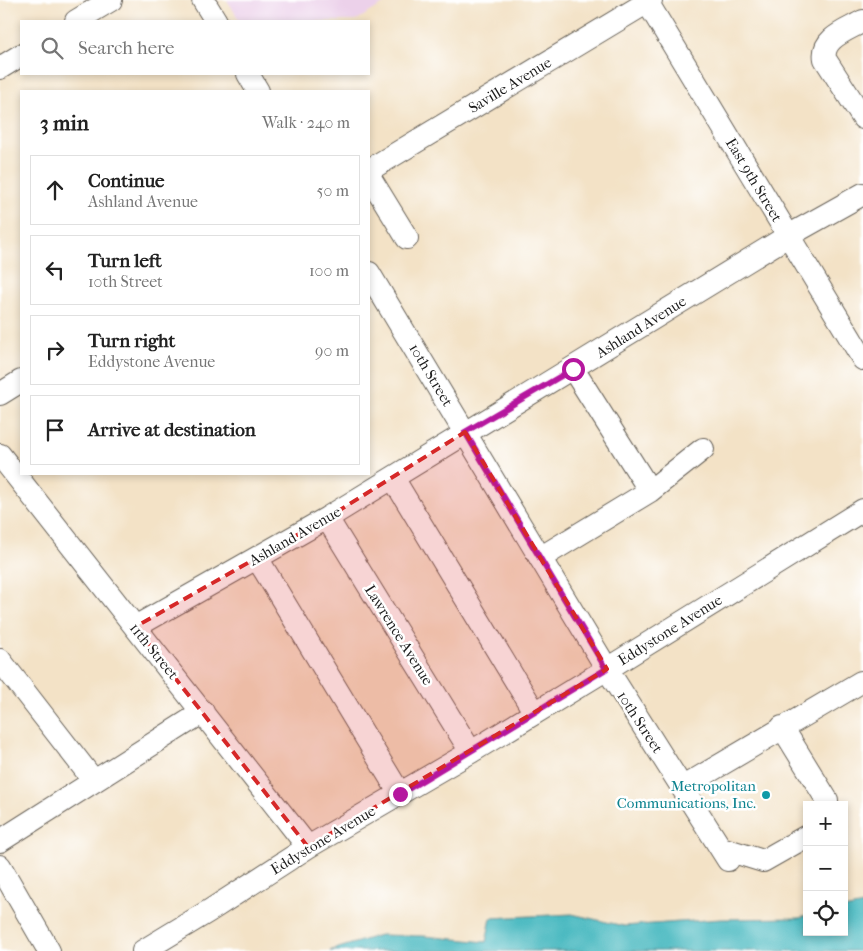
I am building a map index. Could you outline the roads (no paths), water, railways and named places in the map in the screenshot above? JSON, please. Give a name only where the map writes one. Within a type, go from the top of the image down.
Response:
[{"type":"street","points":[[78,20],[111,0]]},
{"type":"street","points":[[203,0],[215,20]]},
{"type":"street","name":"Saville Avenue","points":[[370,169],[648,1]]},
{"type":"street","name":"East 9th Street","points":[[648,1],[863,359]]},
{"type":"street","points":[[863,21],[829,41],[824,53],[825,59],[863,118]]},
{"type":"street","points":[[0,68],[20,56]]},
{"type":"street","points":[[249,75],[257,90]]},
{"type":"street","points":[[370,178],[407,238]]},
{"type":"street","name":"Ashland Avenue","points":[[135,627],[327,518],[788,236],[863,194]]},
{"type":"street","name":"10th Street","points":[[370,275],[606,669],[724,854],[763,861],[803,838]]},
{"type":"street","points":[[573,369],[650,491]]},
{"type":"street","points":[[0,394],[20,382]]},
{"type":"street","points":[[540,558],[650,491],[703,449]]},
{"type":"street","name":"11th Street","points":[[0,456],[308,847]]},
{"type":"street","points":[[392,478],[535,713]]},
{"type":"street","name":"Eddystone Avenue","points":[[157,947],[308,847],[471,752],[863,510]]},
{"type":"street","name":"Lawrence Avenue","points":[[327,518],[471,752]]},
{"type":"street","points":[[257,558],[400,794]]},
{"type":"street","points":[[0,660],[94,781]]},
{"type":"street","points":[[683,787],[861,682]]},
{"type":"street","points":[[0,841],[203,712]]},
{"type":"street","points":[[782,727],[827,801]]},
{"type":"street","points":[[0,866],[7,897],[49,951]]},
{"type":"water","points":[[863,905],[863,951],[329,951],[380,935],[424,936],[486,942],[491,918],[572,914],[624,926],[721,919],[803,917],[803,936],[848,936],[848,908]]},
{"type":"place","name":"Metropolitan Communications, Inc.","points":[[766,795]]}]
